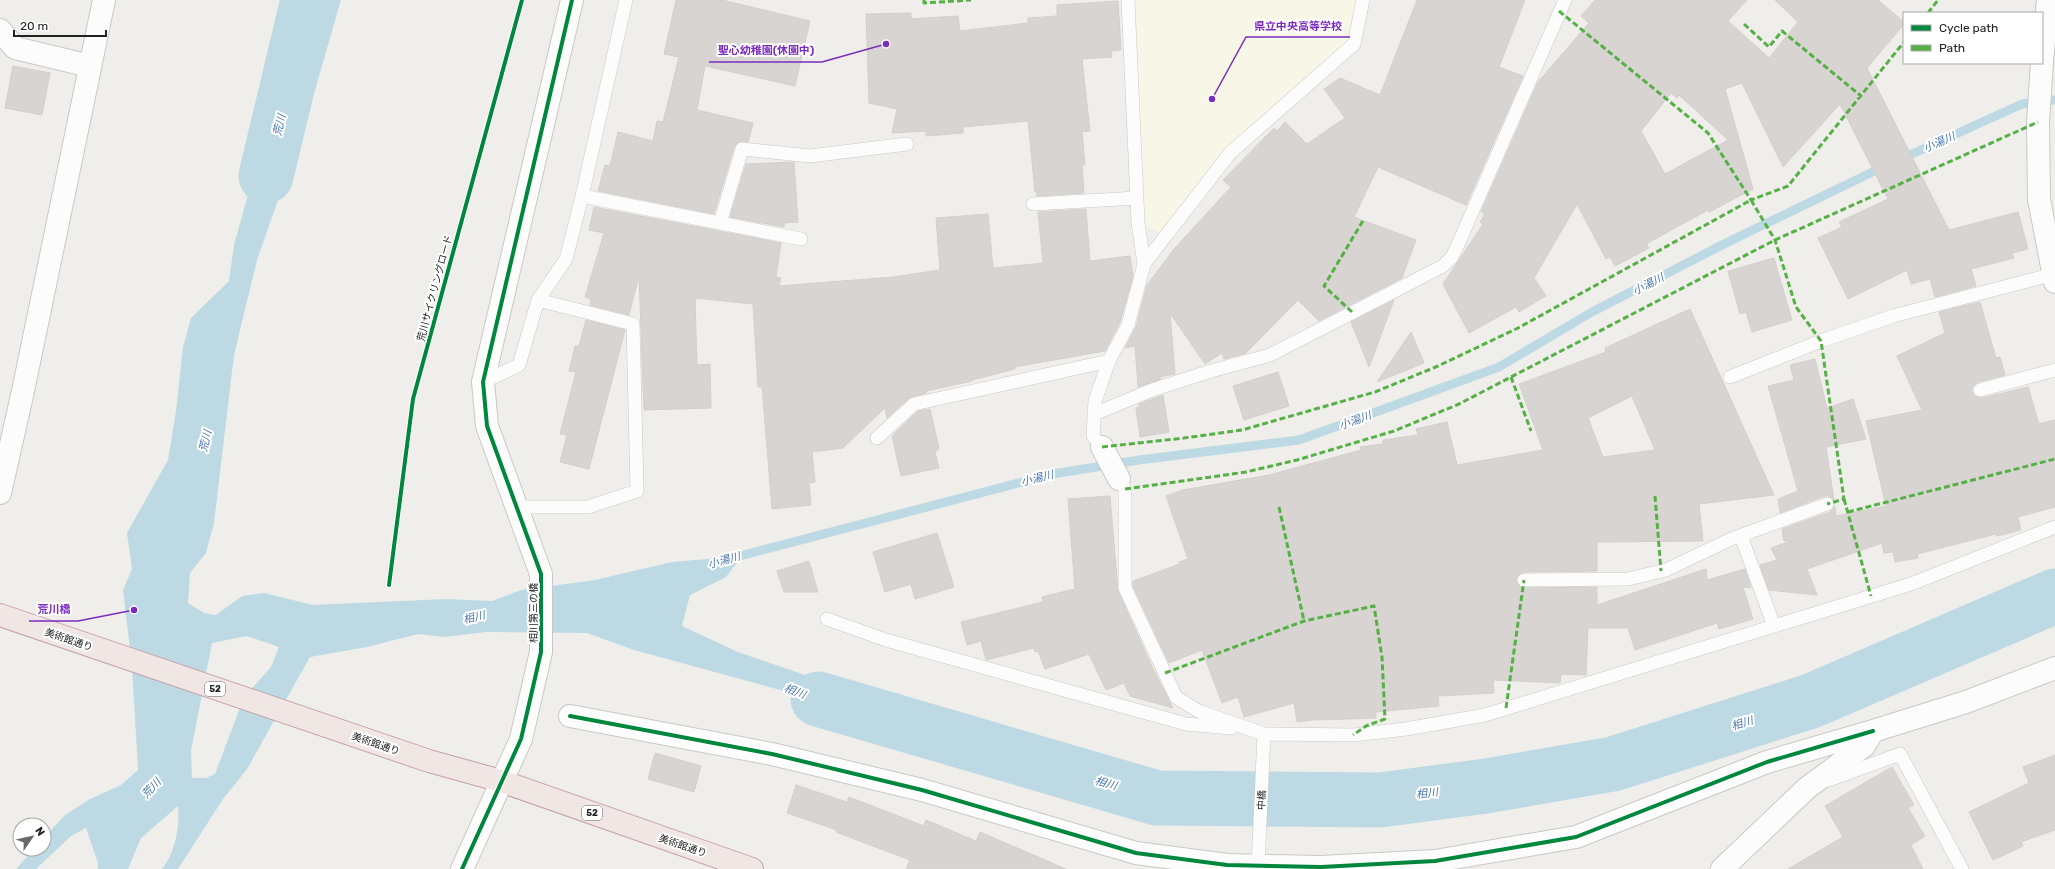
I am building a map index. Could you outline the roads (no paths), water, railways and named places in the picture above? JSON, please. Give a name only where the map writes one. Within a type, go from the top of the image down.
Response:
[{"type":"highway","name":"美術館通り","points":[[1,616],[430,762],[501,781],[752,869]]},
{"type":"street","points":[[0,493],[23,391],[104,0]]},
{"type":"street","name":"相川第三の橋","points":[[462,869],[520,739],[541,652],[541,574],[487,426],[483,382],[572,0]]},
{"type":"street","points":[[2043,52],[2048,0]]},
{"type":"street","points":[[0,30],[15,48],[90,66]]},
{"type":"street","points":[[2042,64],[2038,95],[2039,199],[2054,278]]},
{"type":"street","points":[[1102,447],[1119,479]]},
{"type":"street","points":[[570,716],[764,752],[922,790],[1136,853],[1226,867],[1258,866],[1322,868],[1436,860],[1576,837],[1767,762],[1966,702],[2055,668]]},
{"type":"street","points":[[1722,869],[1806,788],[1864,746],[1873,731]]},
{"type":"lane","points":[[483,382],[519,365],[538,300],[566,259],[582,196],[626,0]]},
{"type":"lane","points":[[1102,447],[1093,436],[1095,401],[1109,361],[1128,325],[1144,264],[1138,222],[1128,0]]},
{"type":"lane","points":[[1144,264],[1230,153],[1354,44],[1364,0]]},
{"type":"lane","points":[[1094,414],[1152,390],[1211,371],[1270,355],[1443,266],[1452,257],[1460,240],[1564,0]]},
{"type":"lane","points":[[720,223],[742,149],[810,156],[907,144]]},
{"type":"lane","points":[[582,196],[801,239]]},
{"type":"lane","points":[[1033,204],[1137,198]]},
{"type":"lane","points":[[1730,377],[1821,341],[1893,316],[2054,278]]},
{"type":"lane","points":[[517,507],[588,507],[637,491],[633,324],[538,300]]},
{"type":"lane","points":[[878,438],[914,404],[1109,361]]},
{"type":"lane","points":[[1980,390],[2055,370]]},
{"type":"lane","points":[[1119,479],[1125,489],[1125,588],[1176,697],[1198,711],[1259,732]]},
{"type":"lane","points":[[1524,580],[1628,579],[1666,570],[1741,536],[1827,504]]},
{"type":"lane","points":[[827,619],[886,640],[1186,724],[1259,732],[1354,735],[1406,729],[1485,715],[1911,584],[2055,527]]},
{"type":"lane","points":[[1741,536],[1774,626]]},
{"type":"lane","name":"中橋","points":[[1258,866],[1259,732]]},
{"type":"lane","points":[[1806,788],[1900,754],[1962,869]]},
{"type":"water","points":[[313,0],[341,0],[308,114],[257,260],[234,355],[214,523],[206,553],[190,573],[188,603],[204,613],[216,615],[242,596],[264,593],[313,605],[446,599],[492,601],[521,590],[595,580],[672,562],[742,556],[726,577],[690,595],[682,626],[738,652],[811,677],[890,720],[634,650],[587,633],[486,632],[445,637],[418,634],[367,647],[310,657],[247,769],[223,799],[178,869],[162,869],[167,863],[176,839],[178,806],[141,838],[128,869],[98,869],[98,863],[86,828],[71,836],[52,854],[52,829],[64,816],[88,800],[121,785],[138,770],[132,667],[123,590],[132,569],[127,533],[168,460],[176,411],[183,347],[191,318],[229,281],[234,245],[265,134],[278,111],[305,73],[309,54]],"holes":[[[247,636],[279,647],[271,667],[244,697],[215,774],[206,778],[192,778],[191,751],[212,643]]]},
{"type":"water","points":[[27,857],[49,857],[36,869],[16,869]]},
{"type":"waterway","name":"荒川","points":[[266,176],[308,0]]},
{"type":"waterway","name":"小湯川","points":[[1901,159],[2022,104],[2055,100]]},
{"type":"waterway","name":"小湯川","points":[[732,558],[1053,474],[1139,460],[1299,440],[1499,367],[1592,312],[1724,244],[1885,166]]},
{"type":"waterway","name":"相川","points":[[818,699],[1157,798],[1380,800],[1486,786],[1613,764],[1811,701],[2055,596]]},
{"type":"place","name":"聖心幼稚園(休園中)","points":[[886,44]]},
{"type":"place","name":"県立中央高等学校","points":[[1212,99]]},
{"type":"place","name":"荒川橋","points":[[134,610]]}]
